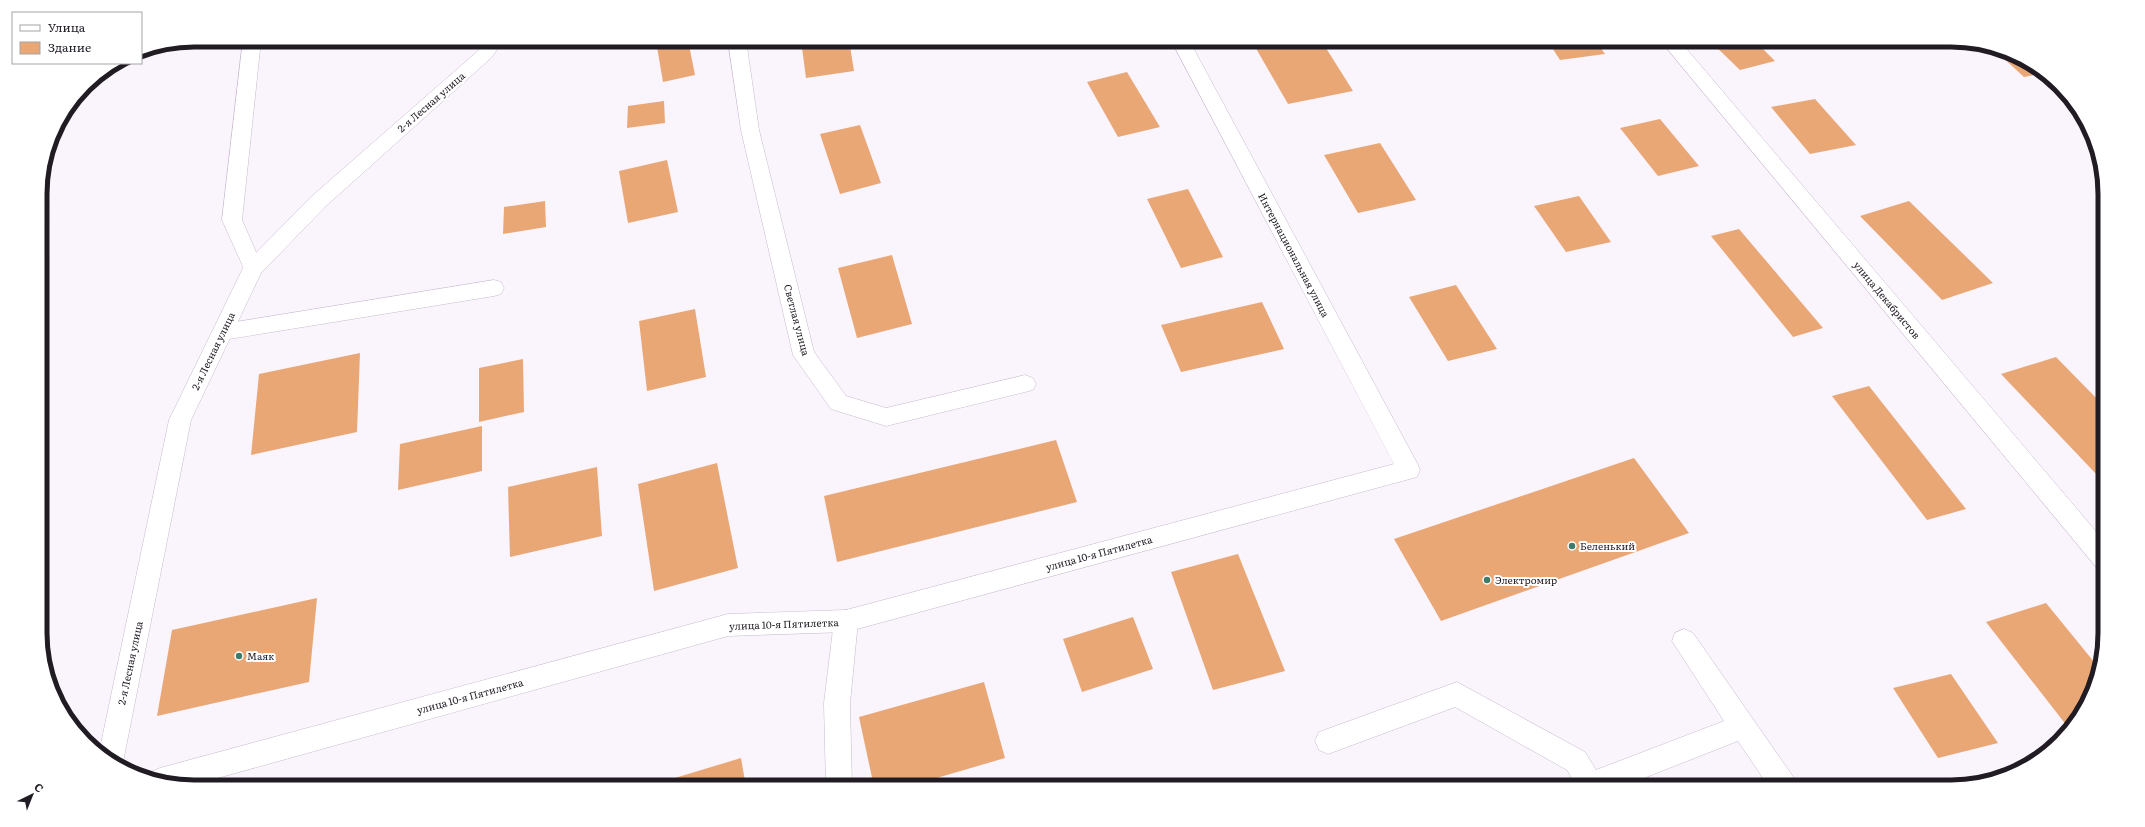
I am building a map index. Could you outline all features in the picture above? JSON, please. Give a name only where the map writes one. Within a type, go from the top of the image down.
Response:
[{"type":"street","points":[[251,47],[232,220],[253,268]]},
{"type":"street","name":"2-я Лесная улица","points":[[111,755],[180,420],[253,268],[319,201],[485,54],[490,47]]},
{"type":"street","name":"Светлая улица","points":[[738,47],[750,130],[804,355],[839,403],[886,418],[1025,384]]},
{"type":"street","name":"Интернациональная улица","points":[[1184,47],[1409,470]]},
{"type":"street","name":"улица Декабристов","points":[[1675,47],[2098,552]]},
{"type":"street","points":[[223,332],[494,288]]},
{"type":"street","name":"улица 10-я Пятилетка","points":[[172,779],[728,625],[846,621],[1409,470]]},
{"type":"street","points":[[839,780],[837,703],[846,621]]},
{"type":"street","points":[[1684,642],[1780,780]]},
{"type":"street","points":[[1328,741],[1456,694],[1576,761],[1587,780]]},
{"type":"street","points":[[1606,780],[1743,727]]},
{"type":"building","points":[[657,47],[689,47],[695,75],[663,82]]},
{"type":"building","points":[[802,47],[850,47],[854,71],[806,78]]},
{"type":"building","points":[[1255,47],[1325,47],[1353,91],[1288,104]]},
{"type":"building","points":[[1552,47],[1600,47],[1605,54],[1560,60]]},
{"type":"building","points":[[1716,47],[1761,47],[1775,61],[1740,70]]},
{"type":"building","points":[[2001,56],[2016,62],[2037,74],[2024,77]]},
{"type":"building","points":[[1127,72],[1160,127],[1118,137],[1087,82]]},
{"type":"building","points":[[1815,99],[1856,145],[1810,154],[1771,107]]},
{"type":"building","points":[[664,101],[665,123],[627,128],[628,106]]},
{"type":"building","points":[[1660,119],[1699,166],[1658,176],[1620,128]]},
{"type":"building","points":[[860,125],[881,183],[840,194],[820,134]]},
{"type":"building","points":[[1380,143],[1416,200],[1358,213],[1324,155]]},
{"type":"building","points":[[667,160],[678,212],[628,223],[619,171]]},
{"type":"building","points":[[1188,189],[1223,257],[1181,268],[1147,199]]},
{"type":"building","points":[[1579,196],[1611,242],[1566,252],[1534,206]]},
{"type":"building","points":[[545,201],[546,227],[503,234],[504,207]]},
{"type":"building","points":[[1909,201],[1993,283],[1942,300],[1860,216]]},
{"type":"building","points":[[1739,229],[1823,328],[1793,337],[1711,236]]},
{"type":"building","points":[[892,255],[912,324],[857,338],[838,268]]},
{"type":"building","points":[[1456,285],[1497,349],[1448,361],[1409,297]]},
{"type":"building","points":[[1262,302],[1284,349],[1181,372],[1161,325]]},
{"type":"building","points":[[695,309],[706,377],[647,391],[639,321]]},
{"type":"building","points":[[360,353],[357,432],[251,455],[259,374]]},
{"type":"building","points":[[2056,357],[2098,400],[2098,476],[2001,374]]},
{"type":"building","points":[[523,359],[524,412],[479,422],[479,368]]},
{"type":"building","points":[[1869,386],[1966,509],[1927,520],[1832,396]]},
{"type":"building","points":[[482,426],[482,471],[398,490],[400,444]]},
{"type":"building","points":[[1056,440],[1077,502],[837,562],[824,496]]},
{"type":"building","name":"Электромир","points":[[1634,458],[1689,533],[1441,621],[1394,539]]},
{"type":"building","points":[[717,463],[738,568],[654,591],[638,484]]},
{"type":"building","points":[[597,467],[602,536],[510,557],[508,487]]},
{"type":"building","points":[[1238,554],[1285,671],[1213,690],[1171,572]]},
{"type":"building","name":"Маяк","points":[[317,598],[309,682],[157,716],[172,630]]},
{"type":"building","points":[[2046,603],[2095,663],[2087,690],[2066,725],[1986,622]]},
{"type":"building","points":[[1133,617],[1153,669],[1082,692],[1063,639]]},
{"type":"building","points":[[1951,674],[1998,743],[1938,758],[1893,688]]},
{"type":"building","points":[[984,682],[1005,758],[930,780],[872,780],[859,717]]},
{"type":"building","points":[[741,758],[745,780],[668,780]]},
{"type":"place","name":"Беленький","points":[[1572,546]]},
{"type":"place","name":"Электромир","points":[[1487,580]]},
{"type":"place","name":"Маяк","points":[[239,656]]}]
